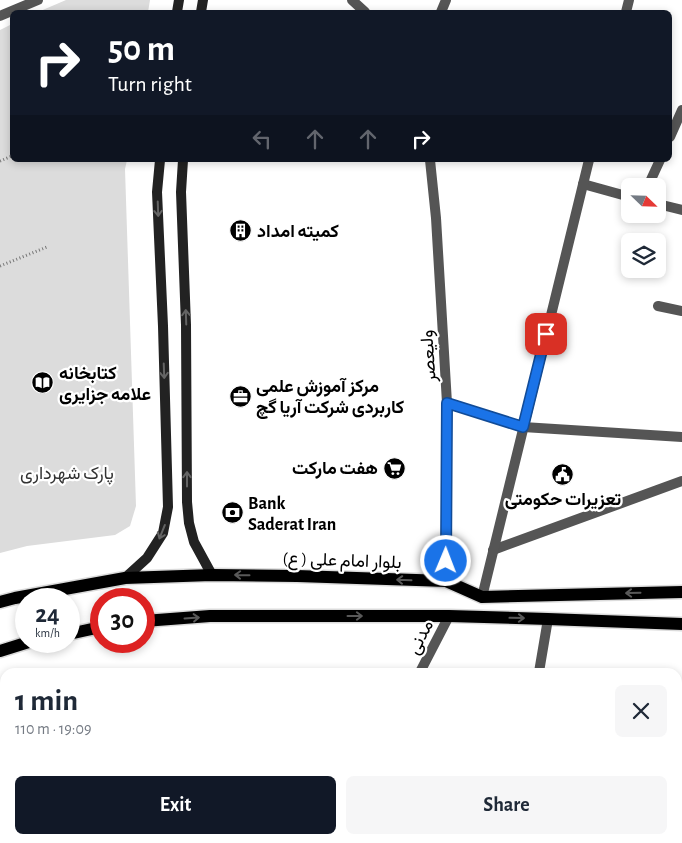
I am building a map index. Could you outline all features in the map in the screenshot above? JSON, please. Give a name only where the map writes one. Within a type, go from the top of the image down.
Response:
[{"type":"main road","points":[[124,578],[147,558],[163,533],[168,507],[157,192],[160,162]]},
{"type":"main road","points":[[184,162],[181,192],[186,325],[187,502],[189,523],[194,542],[212,575]]},
{"type":"main road","name":"بلوار امام علی ( ع)","points":[[0,602],[124,578],[212,575],[446,581],[482,597],[682,592]]},
{"type":"main road","points":[[155,620],[210,616],[449,616],[682,624]]},
{"type":"main road","points":[[0,651],[15,646]]},
{"type":"street","points":[[14,10],[38,0]]},
{"type":"street","points":[[352,0],[363,10]]},
{"type":"street","points":[[672,132],[682,110]]},
{"type":"street","name":"ولیعصر","points":[[430,162],[436,218],[447,403],[446,581]]},
{"type":"street","points":[[482,597],[588,162]]},
{"type":"street","points":[[652,178],[659,162]]},
{"type":"street","points":[[583,184],[621,194]]},
{"type":"street","points":[[666,206],[682,210]]},
{"type":"street","points":[[658,306],[682,311]]},
{"type":"street","points":[[447,403],[523,427],[682,437]]},
{"type":"street","points":[[493,550],[682,481]]},
{"type":"street","name":"مدنی","points":[[422,668],[449,616]]},
{"type":"street","points":[[540,668],[548,619]]},
{"type":"path","points":[[0,266],[47,247]]},
{"type":"green space","points":[[66,0],[150,0],[148,10],[43,10]]},
{"type":"green space","name":"پارک شهرداری","points":[[10,25],[10,162],[127,162],[125,169],[136,506],[130,526],[115,535],[27,546],[0,553],[0,30]]},
{"type":"place","name":"کمیته امداد","points":[[241,231]]},
{"type":"place","name":"کتابخانه علامه جزایری","points":[[43,383]]},
{"type":"place","name":"مرکز آموزش علمی کاربردی شرکت آریا گچ","points":[[240,396]]},
{"type":"place","name":"هفت مارکت","points":[[394,468]]},
{"type":"place","name":"تعزیرات حکومتی","points":[[563,474]]},
{"type":"place","name":"Bank Saderat Iran","points":[[232,513]]},
{"type":"route","points":[[446,561],[447,403],[523,427],[546,334]]}]
